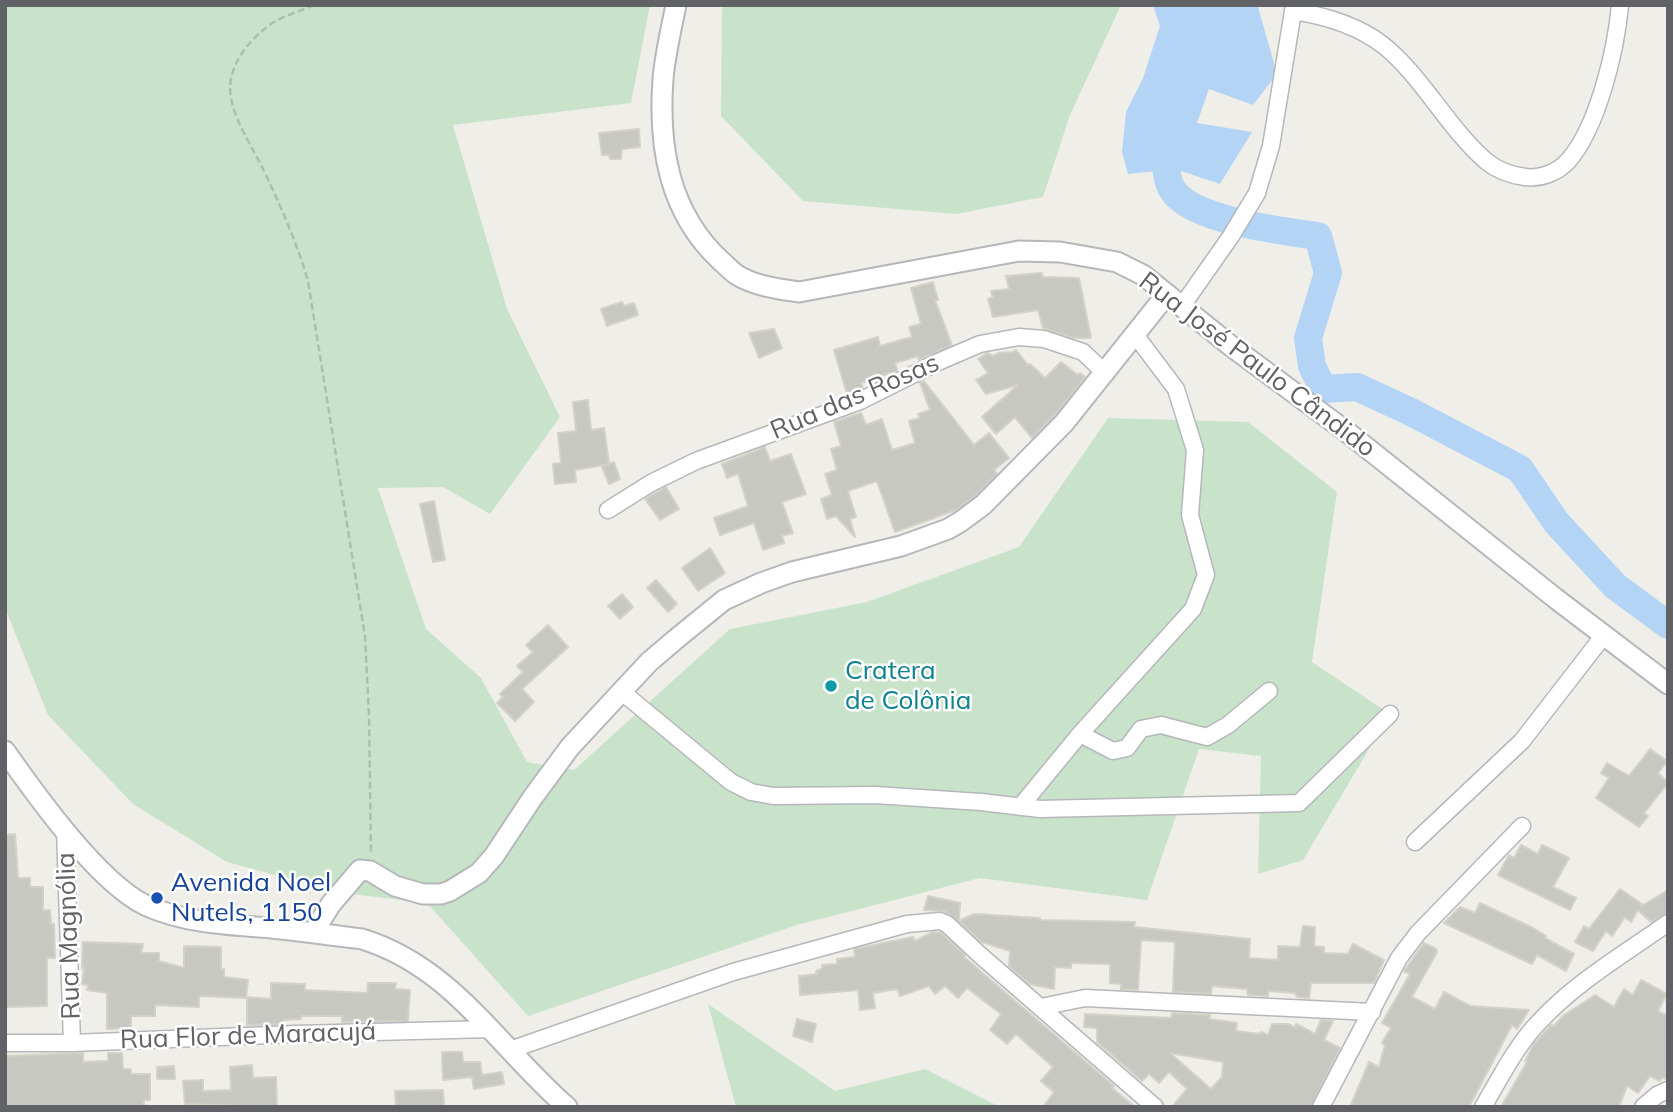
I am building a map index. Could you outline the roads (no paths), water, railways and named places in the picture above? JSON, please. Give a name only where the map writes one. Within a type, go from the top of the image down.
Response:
[{"type":"street","name":"Rua José Paulo Cândido","points":[[676,5],[663,78],[662,127],[670,181],[687,220],[704,245],[737,275],[765,287],[799,292],[1019,251],[1060,252],[1117,262],[1143,275],[1668,684]]},
{"type":"street","points":[[313,933],[331,904],[360,870],[370,871],[395,886],[423,894],[450,891],[479,873],[512,832],[554,767],[649,662],[724,600],[792,572],[901,545],[948,529],[983,505],[1064,423],[1136,336],[1175,300],[1231,236],[1250,206],[1261,182],[1271,146],[1294,8],[1364,33],[1384,47],[1488,163],[1508,175],[1531,178],[1552,173],[1560,168],[1584,137],[1595,111],[1611,55],[1620,5]]},
{"type":"street","points":[[1020,807],[1080,734],[1193,609],[1206,575],[1190,514],[1195,450],[1176,389],[1136,336]]},
{"type":"street","name":"Rua das Rosas","points":[[608,510],[675,470],[860,401],[980,344],[1019,337],[1044,339],[1083,352],[1105,373]]},
{"type":"street","points":[[1415,842],[1522,741],[1604,635]]},
{"type":"street","points":[[1080,734],[1113,751],[1128,748],[1141,729],[1161,725],[1208,737],[1228,725],[1269,691]]},
{"type":"street","points":[[622,692],[732,782],[751,792],[806,797],[875,795],[1040,809],[1298,803],[1390,714]]},
{"type":"street","points":[[5,751],[65,829],[109,877],[143,904],[185,919],[362,939],[398,953],[442,981],[471,1007],[544,1087],[567,1107]]},
{"type":"street","points":[[1321,1107],[1399,958],[1418,933],[1522,826]]},
{"type":"street","name":"Rua Magnólia","points":[[65,829],[72,1043]]},
{"type":"street","points":[[510,1050],[733,972],[907,923],[940,921],[947,924],[1155,1107]]},
{"type":"street","points":[[1482,1107],[1512,1057],[1539,1022],[1581,984],[1668,923]]},
{"type":"street","points":[[1041,1007],[1085,998],[1372,1012]]},
{"type":"street","name":"Rua Flor de Maracujá","points":[[5,1043],[491,1029]]},
{"type":"street","points":[[1643,1107],[1668,1090]]},
{"type":"water","points":[[1153,5],[1258,7],[1277,74],[1253,105],[1209,89],[1197,123],[1252,132],[1220,184],[1175,169],[1128,174],[1122,152],[1126,112],[1143,78],[1160,26]]},
{"type":"waterway","points":[[1166,134],[1168,179],[1174,192],[1185,202],[1241,223],[1318,236],[1328,273],[1308,338],[1312,366],[1323,389],[1357,387],[1520,469],[1556,522],[1615,586],[1668,625]]},
{"type":"place","name":"Cratera de Colônia","points":[[831,686]]},
{"type":"place","name":"Avenida Noel Nutels, 1150","points":[[157,898]]}]
